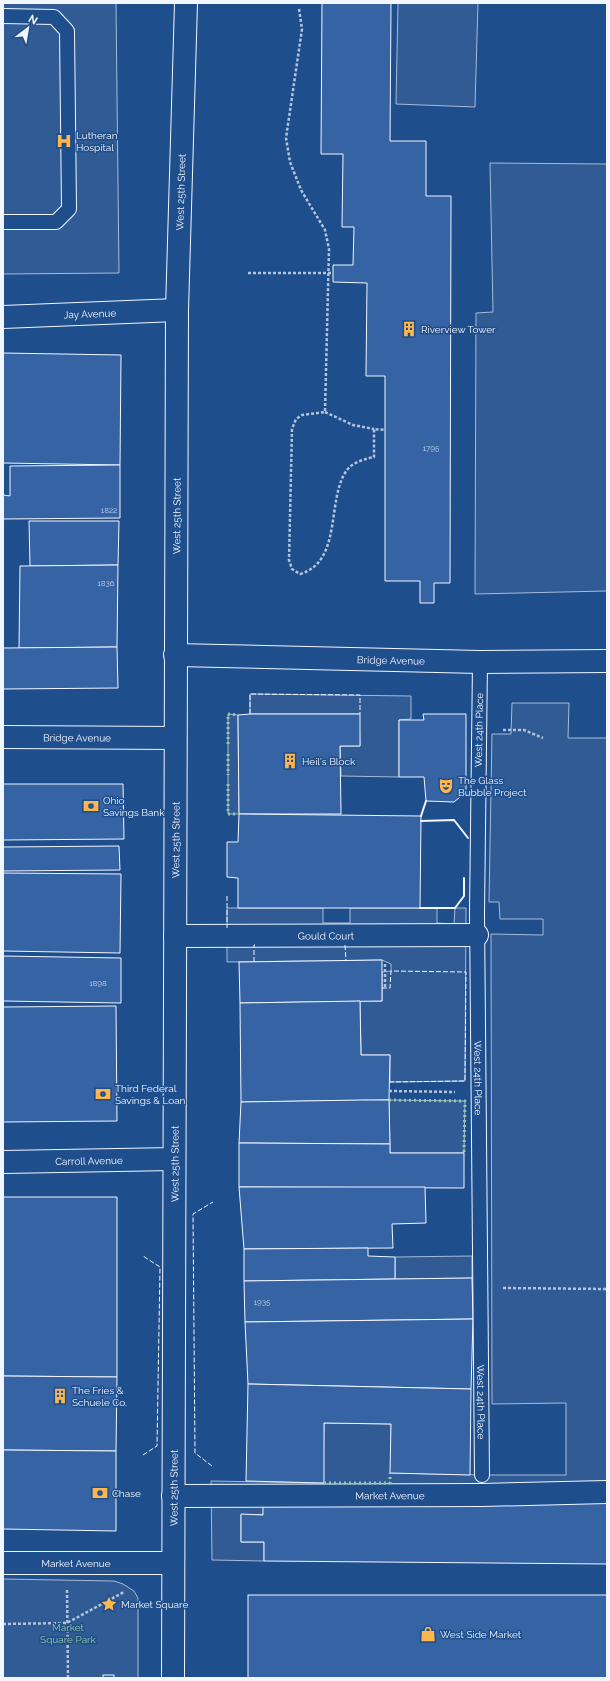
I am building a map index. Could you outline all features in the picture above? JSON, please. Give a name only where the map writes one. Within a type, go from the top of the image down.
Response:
[{"type":"street","name":"West 25th Street","points":[[173,1678],[177,310],[186,3]]},
{"type":"street","name":"Jay Avenue","points":[[3,317],[177,310]]},
{"type":"street","name":"Bridge Avenue","points":[[176,655],[480,662],[607,661]]},
{"type":"street","name":"Bridge Avenue","points":[[3,737],[175,738]]},
{"type":"street","name":"Gould Court","points":[[175,936],[477,935]]},
{"type":"street","name":"Carroll Avenue","points":[[3,1162],[174,1159]]},
{"type":"street","name":"Market Avenue","points":[[173,1496],[482,1485],[607,1492]]},
{"type":"street","name":"Market Avenue","points":[[3,1562],[173,1563]]},
{"type":"lane","points":[[3,16],[54,17],[67,31],[69,210],[56,222],[3,222]]},
{"type":"lane","name":"West 24th Place","points":[[480,662],[477,935],[482,1485]]},
{"type":"path","points":[[299,9],[302,29],[286,138],[290,162],[295,176],[301,190],[325,230],[330,249],[331,273],[325,412]]},
{"type":"path","points":[[248,273],[331,273]]},
{"type":"path","points":[[374,429],[374,457],[359,461],[348,469],[339,485],[332,528],[325,550],[317,563],[307,572],[300,574],[292,569],[289,560],[292,429],[296,420],[302,415],[325,412],[353,425],[385,430]]},
{"type":"path","points":[[500,730],[524,730],[543,738]]},
{"type":"path","points":[[389,1091],[479,1092]]},
{"type":"path","points":[[481,1288],[607,1289]]},
{"type":"path","points":[[67,1584],[68,1678]]},
{"type":"path","points":[[3,1624],[67,1623],[130,1589]]},
{"type":"shaded area","name":"Lutheran Hospital","points":[[3,3],[116,3],[119,273],[3,274]]},
{"type":"shaded area","points":[[398,3],[478,3],[475,107],[396,104]]},
{"type":"shaded area","points":[[490,163],[607,164],[607,591],[475,594],[476,313],[493,312]]},
{"type":"shaded area","points":[[250,694],[411,696],[411,719],[399,720],[399,777],[341,776],[340,746],[360,746],[359,714],[250,714]]},
{"type":"shaded area","points":[[512,703],[569,703],[568,738],[607,738],[607,1503],[241,1515],[241,1542],[264,1542],[264,1561],[212,1560],[211,1481],[323,1483],[324,1423],[391,1424],[391,1473],[566,1475],[566,1403],[492,1404],[491,934],[543,935],[543,919],[500,919],[499,902],[489,902],[492,734],[511,734]]},
{"type":"shaded area","points":[[228,714],[238,715],[239,814],[228,814]]},
{"type":"shaded area","points":[[227,908],[323,908],[323,923],[350,923],[350,908],[437,908],[437,923],[454,924],[455,908],[466,908],[465,1081],[390,1082],[390,1055],[361,1055],[360,1001],[382,1001],[382,972],[391,971],[391,964],[382,960],[227,962]]},
{"type":"shaded area","points":[[389,1100],[465,1101],[464,1153],[390,1153]]},
{"type":"shaded area","points":[[472,1256],[472,1278],[395,1279],[395,1257]]},
{"type":"shaded area","name":"Market Square Park","points":[[3,1579],[114,1581],[123,1584],[134,1591],[138,1598],[138,1678],[3,1678]]},
{"type":"building","name":"Riverview Tower","points":[[322,3],[391,3],[390,141],[426,141],[426,196],[451,196],[450,583],[434,583],[434,603],[420,603],[420,581],[385,581],[385,376],[366,376],[367,283],[333,282],[333,265],[353,265],[354,227],[342,227],[343,154],[321,154]]},
{"type":"building","points":[[3,353],[121,355],[120,465],[3,463]]},
{"type":"building","points":[[120,465],[120,518],[3,519],[3,495],[10,496],[10,466]]},
{"type":"building","points":[[29,521],[119,521],[118,565],[30,566]]},
{"type":"building","points":[[118,565],[117,647],[19,648],[20,566]]},
{"type":"building","points":[[117,647],[118,688],[3,689],[3,648]]},
{"type":"building","name":"Heil's Block","points":[[360,714],[360,746],[340,746],[341,814],[239,814],[238,715]]},
{"type":"building","points":[[423,714],[466,714],[466,792],[454,802],[426,801],[424,777],[399,777],[399,720],[424,720]]},
{"type":"building","points":[[3,784],[123,784],[124,839],[3,840]]},
{"type":"building","points":[[239,814],[421,816],[420,908],[238,908],[238,878],[227,877],[227,842],[238,842]]},
{"type":"building","points":[[119,846],[120,870],[3,871],[3,847]]},
{"type":"building","points":[[3,873],[121,874],[120,953],[3,951]]},
{"type":"building","points":[[3,956],[121,958],[121,1003],[3,1001]]},
{"type":"building","points":[[382,960],[382,1001],[240,1003],[239,962]]},
{"type":"building","points":[[360,1001],[361,1055],[390,1055],[389,1100],[241,1102],[240,1003]]},
{"type":"building","points":[[116,1006],[117,1121],[3,1122],[3,1007]]},
{"type":"building","points":[[389,1100],[390,1144],[239,1143],[241,1102]]},
{"type":"building","points":[[239,1143],[390,1144],[390,1153],[464,1153],[464,1188],[239,1187]]},
{"type":"building","points":[[239,1187],[425,1187],[426,1223],[392,1224],[393,1248],[244,1249]]},
{"type":"building","points":[[3,1197],[117,1197],[117,1377],[3,1376]]},
{"type":"building","points":[[368,1248],[368,1256],[395,1257],[395,1279],[244,1281],[244,1249]]},
{"type":"building","points":[[472,1278],[473,1319],[245,1322],[244,1281]]},
{"type":"building","points":[[473,1319],[471,1389],[248,1384],[245,1322]]},
{"type":"building","name":"The Fries & Schuele Co.","points":[[3,1376],[117,1377],[116,1451],[3,1450]]},
{"type":"building","points":[[248,1384],[471,1389],[470,1475],[390,1473],[391,1424],[324,1423],[324,1483],[246,1481]]},
{"type":"building","points":[[3,1450],[116,1451],[116,1531],[3,1529]]},
{"type":"building","points":[[263,1501],[607,1503],[607,1564],[264,1561],[264,1542],[241,1542],[241,1514],[263,1515]]},
{"type":"building","name":"West Side Market","points":[[248,1595],[607,1595],[607,1678],[248,1678]]},
{"type":"building","points":[[103,1675],[114,1675],[114,1678],[103,1678]]},
{"type":"hedge","points":[[228,744],[228,714],[238,715]]},
{"type":"hedge","points":[[228,754],[228,775]]},
{"type":"hedge","points":[[228,784],[228,814],[239,814]]},
{"type":"hedge","points":[[389,1100],[465,1101],[464,1153]]},
{"type":"hedge","points":[[324,1483],[390,1483],[390,1473]]},
{"type":"fence","points":[[250,714],[250,694],[360,695],[360,714]]},
{"type":"fence","points":[[227,896],[227,928]]},
{"type":"fence","points":[[254,962],[255,945]]},
{"type":"fence","points":[[345,945],[346,961]]},
{"type":"fence","points":[[382,988],[390,988],[391,971],[466,972],[465,1081],[390,1082]]},
{"type":"fence","points":[[212,1466],[195,1453],[193,1214],[213,1202]]},
{"type":"fence","points":[[143,1256],[160,1267],[157,1446],[143,1455]]},
{"type":"wall","points":[[421,816],[426,801]]},
{"type":"wall","points":[[421,821],[454,820],[468,838]]},
{"type":"wall","points":[[420,908],[455,908],[464,896],[464,878]]},
{"type":"place","name":"Lutheran Hospital","points":[[64,141]]},
{"type":"place","name":"Riverview Tower","points":[[409,329]]},
{"type":"place","name":"Heil's Block","points":[[290,761]]},
{"type":"place","name":"The Glass Bubble Project","points":[[446,786]]},
{"type":"place","name":"Ohio Savings Bank","points":[[91,806]]},
{"type":"place","name":"Third Federal Savings & Loan","points":[[103,1094]]},
{"type":"place","name":"The Fries & Schuele Co.","points":[[60,1396]]},
{"type":"place","name":"Chase","points":[[100,1493]]},
{"type":"place","name":"Market Square","points":[[109,1604]]},
{"type":"place","name":"West Side Market","points":[[428,1634]]}]
